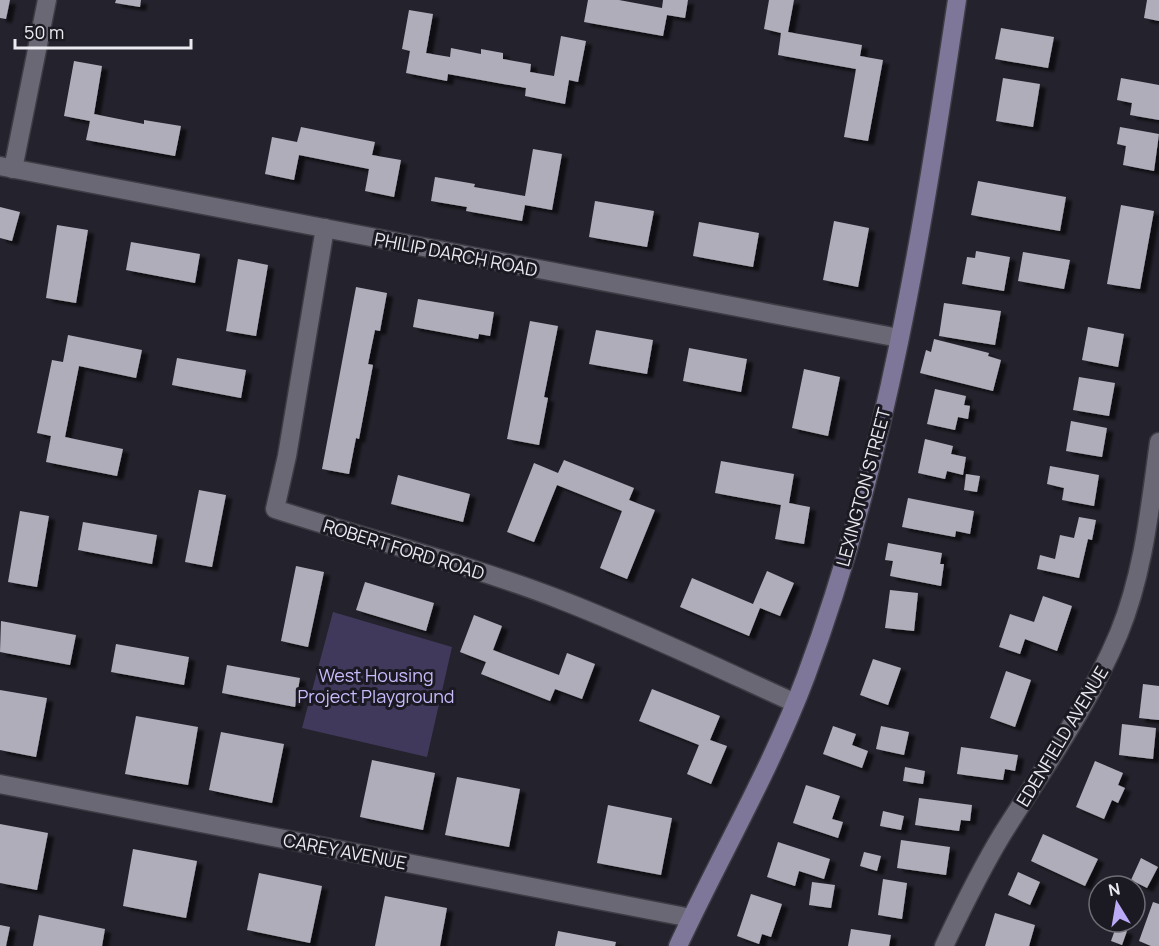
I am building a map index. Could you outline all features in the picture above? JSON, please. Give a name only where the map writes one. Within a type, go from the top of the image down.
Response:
[{"type":"street","points":[[6,167],[46,0]]},
{"type":"street","name":"LEXINGTON STREET","points":[[678,946],[763,776],[795,703],[825,622],[854,526],[899,338],[957,0]]},
{"type":"street","name":"PHILIP DARCH ROAD","points":[[6,167],[899,338]]},
{"type":"street","name":"ROBERT FORD ROAD","points":[[325,228],[287,456],[275,509],[433,557],[560,600],[795,703]]},
{"type":"street","name":"EDENFIELD AVENUE","points":[[944,946],[1002,835],[1053,757],[1098,680],[1120,631],[1138,575],[1159,442]]},
{"type":"street","name":"CAREY AVENUE","points":[[0,784],[691,918]]},
{"type":"green space","name":"West Housing Project Playground","points":[[333,612],[452,647],[427,757],[302,728]]},
{"type":"building","points":[[0,0],[10,0],[6,19],[0,18]]},
{"type":"building","points":[[116,0],[141,0],[140,7],[115,3]]},
{"type":"building","points":[[588,0],[619,0],[662,8],[663,0],[688,0],[685,18],[667,15],[663,36],[584,22]]},
{"type":"building","points":[[769,0],[794,0],[788,32],[862,45],[860,56],[883,60],[868,141],[844,137],[856,69],[778,55],[781,33],[764,29]]},
{"type":"building","points":[[1147,0],[1159,0],[1159,21],[1144,18]]},
{"type":"building","points":[[409,10],[433,14],[426,53],[450,57],[451,48],[481,54],[481,49],[503,53],[503,59],[531,64],[530,72],[554,76],[561,36],[586,41],[578,82],[569,80],[565,104],[525,96],[526,88],[448,74],[447,81],[406,73],[410,51],[402,49]]},
{"type":"building","points":[[1001,28],[1054,37],[1048,68],[995,59]]},
{"type":"building","points":[[74,61],[102,66],[94,114],[144,124],[144,120],[181,126],[175,156],[86,140],[90,121],[64,116]]},
{"type":"building","points":[[1003,78],[1040,84],[1033,127],[996,121]]},
{"type":"building","points":[[1121,78],[1159,85],[1159,120],[1130,115],[1132,103],[1117,100]]},
{"type":"building","points":[[301,127],[375,142],[372,155],[401,160],[394,197],[365,191],[369,169],[299,155],[294,180],[265,174],[272,137],[297,142]]},
{"type":"building","points":[[1120,127],[1159,134],[1154,171],[1123,165],[1126,146],[1117,144]]},
{"type":"building","points":[[533,149],[562,154],[552,210],[525,205],[522,221],[466,211],[467,207],[431,201],[435,177],[525,196]]},
{"type":"building","points":[[978,181],[1066,197],[1060,231],[971,215]]},
{"type":"building","points":[[595,201],[654,211],[647,247],[589,237]]},
{"type":"building","points":[[1121,205],[1154,211],[1140,289],[1107,284]]},
{"type":"building","points":[[0,207],[20,212],[12,241],[0,238]]},
{"type":"building","points":[[834,221],[869,228],[858,287],[823,280]]},
{"type":"building","points":[[699,222],[759,233],[753,267],[693,256]]},
{"type":"building","points":[[57,225],[88,230],[76,303],[46,298]]},
{"type":"building","points":[[131,242],[200,254],[195,283],[126,270]]},
{"type":"building","points":[[976,251],[1010,257],[1004,291],[962,284],[967,257],[975,258]]},
{"type":"building","points":[[1023,252],[1070,260],[1064,289],[1018,281]]},
{"type":"building","points":[[238,259],[268,265],[256,336],[226,331]]},
{"type":"building","points":[[356,287],[387,293],[380,331],[375,330],[368,364],[373,365],[359,439],[356,438],[349,474],[322,469]]},
{"type":"building","points":[[418,299],[494,312],[490,336],[479,334],[478,339],[413,327]]},
{"type":"building","points":[[944,303],[1001,311],[995,345],[939,336]]},
{"type":"building","points":[[530,321],[558,326],[544,397],[548,398],[539,445],[507,439]]},
{"type":"building","points":[[1088,327],[1124,334],[1118,367],[1082,360]]},
{"type":"building","points":[[596,330],[653,340],[647,374],[589,364]]},
{"type":"building","points":[[68,335],[142,350],[136,378],[79,366],[65,437],[123,449],[117,476],[46,462],[51,436],[37,433],[52,360],[63,362]]},
{"type":"building","points":[[934,339],[989,353],[988,356],[1001,360],[993,391],[920,373],[926,350],[931,352]]},
{"type":"building","points":[[689,348],[747,359],[741,392],[683,381]]},
{"type":"building","points":[[177,358],[246,370],[241,398],[172,385]]},
{"type":"building","points":[[804,369],[840,377],[828,436],[792,428]]},
{"type":"building","points":[[1079,377],[1115,383],[1109,416],[1073,410]]},
{"type":"building","points":[[935,389],[966,396],[964,405],[970,406],[968,419],[958,417],[955,430],[927,424]]},
{"type":"building","points":[[1071,421],[1107,428],[1102,457],[1066,451]]},
{"type":"building","points":[[925,439],[953,446],[951,454],[966,457],[963,475],[947,471],[945,479],[918,473]]},
{"type":"building","points":[[564,460],[634,488],[629,500],[655,510],[627,579],[600,568],[622,511],[557,485],[534,542],[507,532],[534,463],[558,473]]},
{"type":"building","points":[[721,461],[794,474],[789,503],[810,507],[804,544],[775,539],[781,505],[715,493]]},
{"type":"building","points":[[1050,466],[1099,475],[1094,506],[1062,500],[1064,488],[1047,484]]},
{"type":"building","points":[[966,474],[980,476],[977,492],[964,490]]},
{"type":"building","points":[[398,475],[470,494],[463,522],[391,504]]},
{"type":"building","points":[[199,490],[226,495],[212,567],[185,562]]},
{"type":"building","points":[[908,498],[974,511],[970,534],[956,531],[955,537],[902,527]]},
{"type":"building","points":[[20,511],[49,516],[37,587],[8,582]]},
{"type":"building","points":[[1079,517],[1096,520],[1092,540],[1088,539],[1079,578],[1037,569],[1040,555],[1055,559],[1060,535],[1074,538]]},
{"type":"building","points":[[83,522],[157,535],[152,564],[78,550]]},
{"type":"building","points":[[888,543],[942,553],[940,564],[944,564],[941,586],[890,576],[893,561],[885,560]]},
{"type":"building","points":[[296,566],[324,572],[308,647],[281,641]]},
{"type":"building","points":[[767,571],[794,583],[780,616],[760,608],[749,636],[680,607],[692,578],[753,604]]},
{"type":"building","points":[[365,582],[434,603],[426,631],[356,610]]},
{"type":"building","points":[[890,590],[918,593],[914,631],[885,628]]},
{"type":"building","points":[[1043,596],[1072,606],[1057,651],[1025,639],[1020,654],[999,647],[1010,614],[1034,622]]},
{"type":"building","points":[[474,615],[502,626],[493,650],[559,675],[567,653],[595,664],[582,699],[555,689],[550,701],[481,674],[486,662],[460,652]]},
{"type":"building","points":[[1,621],[76,635],[70,665],[0,652]]},
{"type":"building","points":[[116,644],[189,657],[184,685],[111,672]]},
{"type":"building","points":[[873,659],[901,668],[888,705],[860,695]]},
{"type":"building","points":[[227,665],[300,678],[295,707],[222,693]]},
{"type":"building","points":[[1006,671],[1031,680],[1015,727],[990,718]]},
{"type":"building","points":[[1143,684],[1159,686],[1159,720],[1139,718]]},
{"type":"building","points":[[652,689],[720,716],[710,740],[727,746],[711,784],[687,774],[699,745],[639,721]]},
{"type":"building","points":[[0,690],[47,698],[36,757],[0,750]]},
{"type":"building","points":[[136,716],[198,727],[188,785],[125,774]]},
{"type":"building","points":[[1122,724],[1156,728],[1153,759],[1119,755]]},
{"type":"building","points":[[833,726],[856,734],[852,745],[868,751],[862,768],[823,754]]},
{"type":"building","points":[[881,726],[909,732],[904,755],[876,749]]},
{"type":"building","points":[[221,732],[284,744],[272,803],[209,790]]},
{"type":"building","points":[[961,747],[1018,755],[1015,771],[1005,769],[1003,780],[957,774]]},
{"type":"building","points":[[372,760],[435,773],[423,830],[360,817]]},
{"type":"building","points":[[1095,761],[1123,773],[1118,785],[1125,788],[1118,803],[1112,800],[1104,819],[1076,807]]},
{"type":"building","points":[[905,767],[925,771],[923,784],[903,781]]},
{"type":"building","points":[[457,777],[520,789],[509,847],[445,835]]},
{"type":"building","points":[[806,785],[840,796],[832,819],[843,822],[838,838],[793,823]]},
{"type":"building","points":[[919,798],[972,805],[970,821],[961,820],[959,831],[915,825]]},
{"type":"building","points":[[608,805],[672,818],[661,875],[597,863]]},
{"type":"building","points":[[883,811],[904,816],[901,830],[880,826]]},
{"type":"building","points":[[0,824],[48,833],[37,890],[0,883]]},
{"type":"building","points":[[1043,834],[1098,859],[1091,874],[1087,874],[1085,886],[1031,861]]},
{"type":"building","points":[[901,840],[950,847],[946,875],[897,868]]},
{"type":"building","points":[[778,842],[830,859],[824,879],[799,871],[795,886],[767,877]]},
{"type":"building","points":[[133,849],[197,861],[186,918],[123,906]]},
{"type":"building","points":[[864,852],[881,856],[877,871],[860,866]]},
{"type":"building","points":[[1141,858],[1158,867],[1147,888],[1147,874],[1134,874]]},
{"type":"building","points":[[1018,872],[1040,882],[1030,905],[1008,895]]},
{"type":"building","points":[[259,873],[322,886],[310,943],[247,930]]},
{"type":"building","points":[[883,879],[907,883],[902,919],[878,915]]},
{"type":"building","points":[[812,882],[835,885],[831,908],[809,905]]},
{"type":"building","points":[[751,894],[782,904],[771,937],[762,934],[759,944],[737,936]]},
{"type":"building","points":[[385,896],[447,908],[440,946],[375,946]]},
{"type":"building","points":[[1153,902],[1159,904],[1159,946],[1151,946],[1139,941],[1142,934],[1147,934],[1147,919]]},
{"type":"building","points":[[995,913],[1035,925],[1029,946],[985,946]]},
{"type":"building","points":[[39,915],[105,929],[102,946],[33,946]]},
{"type":"building","points":[[0,925],[10,927],[6,946],[0,946]]},
{"type":"building","points":[[851,929],[891,935],[889,946],[848,946]]},
{"type":"building","points":[[558,931],[616,942],[615,946],[555,946]]},
{"type":"building","points":[[1114,934],[1126,934],[1122,945],[1111,941]]}]
